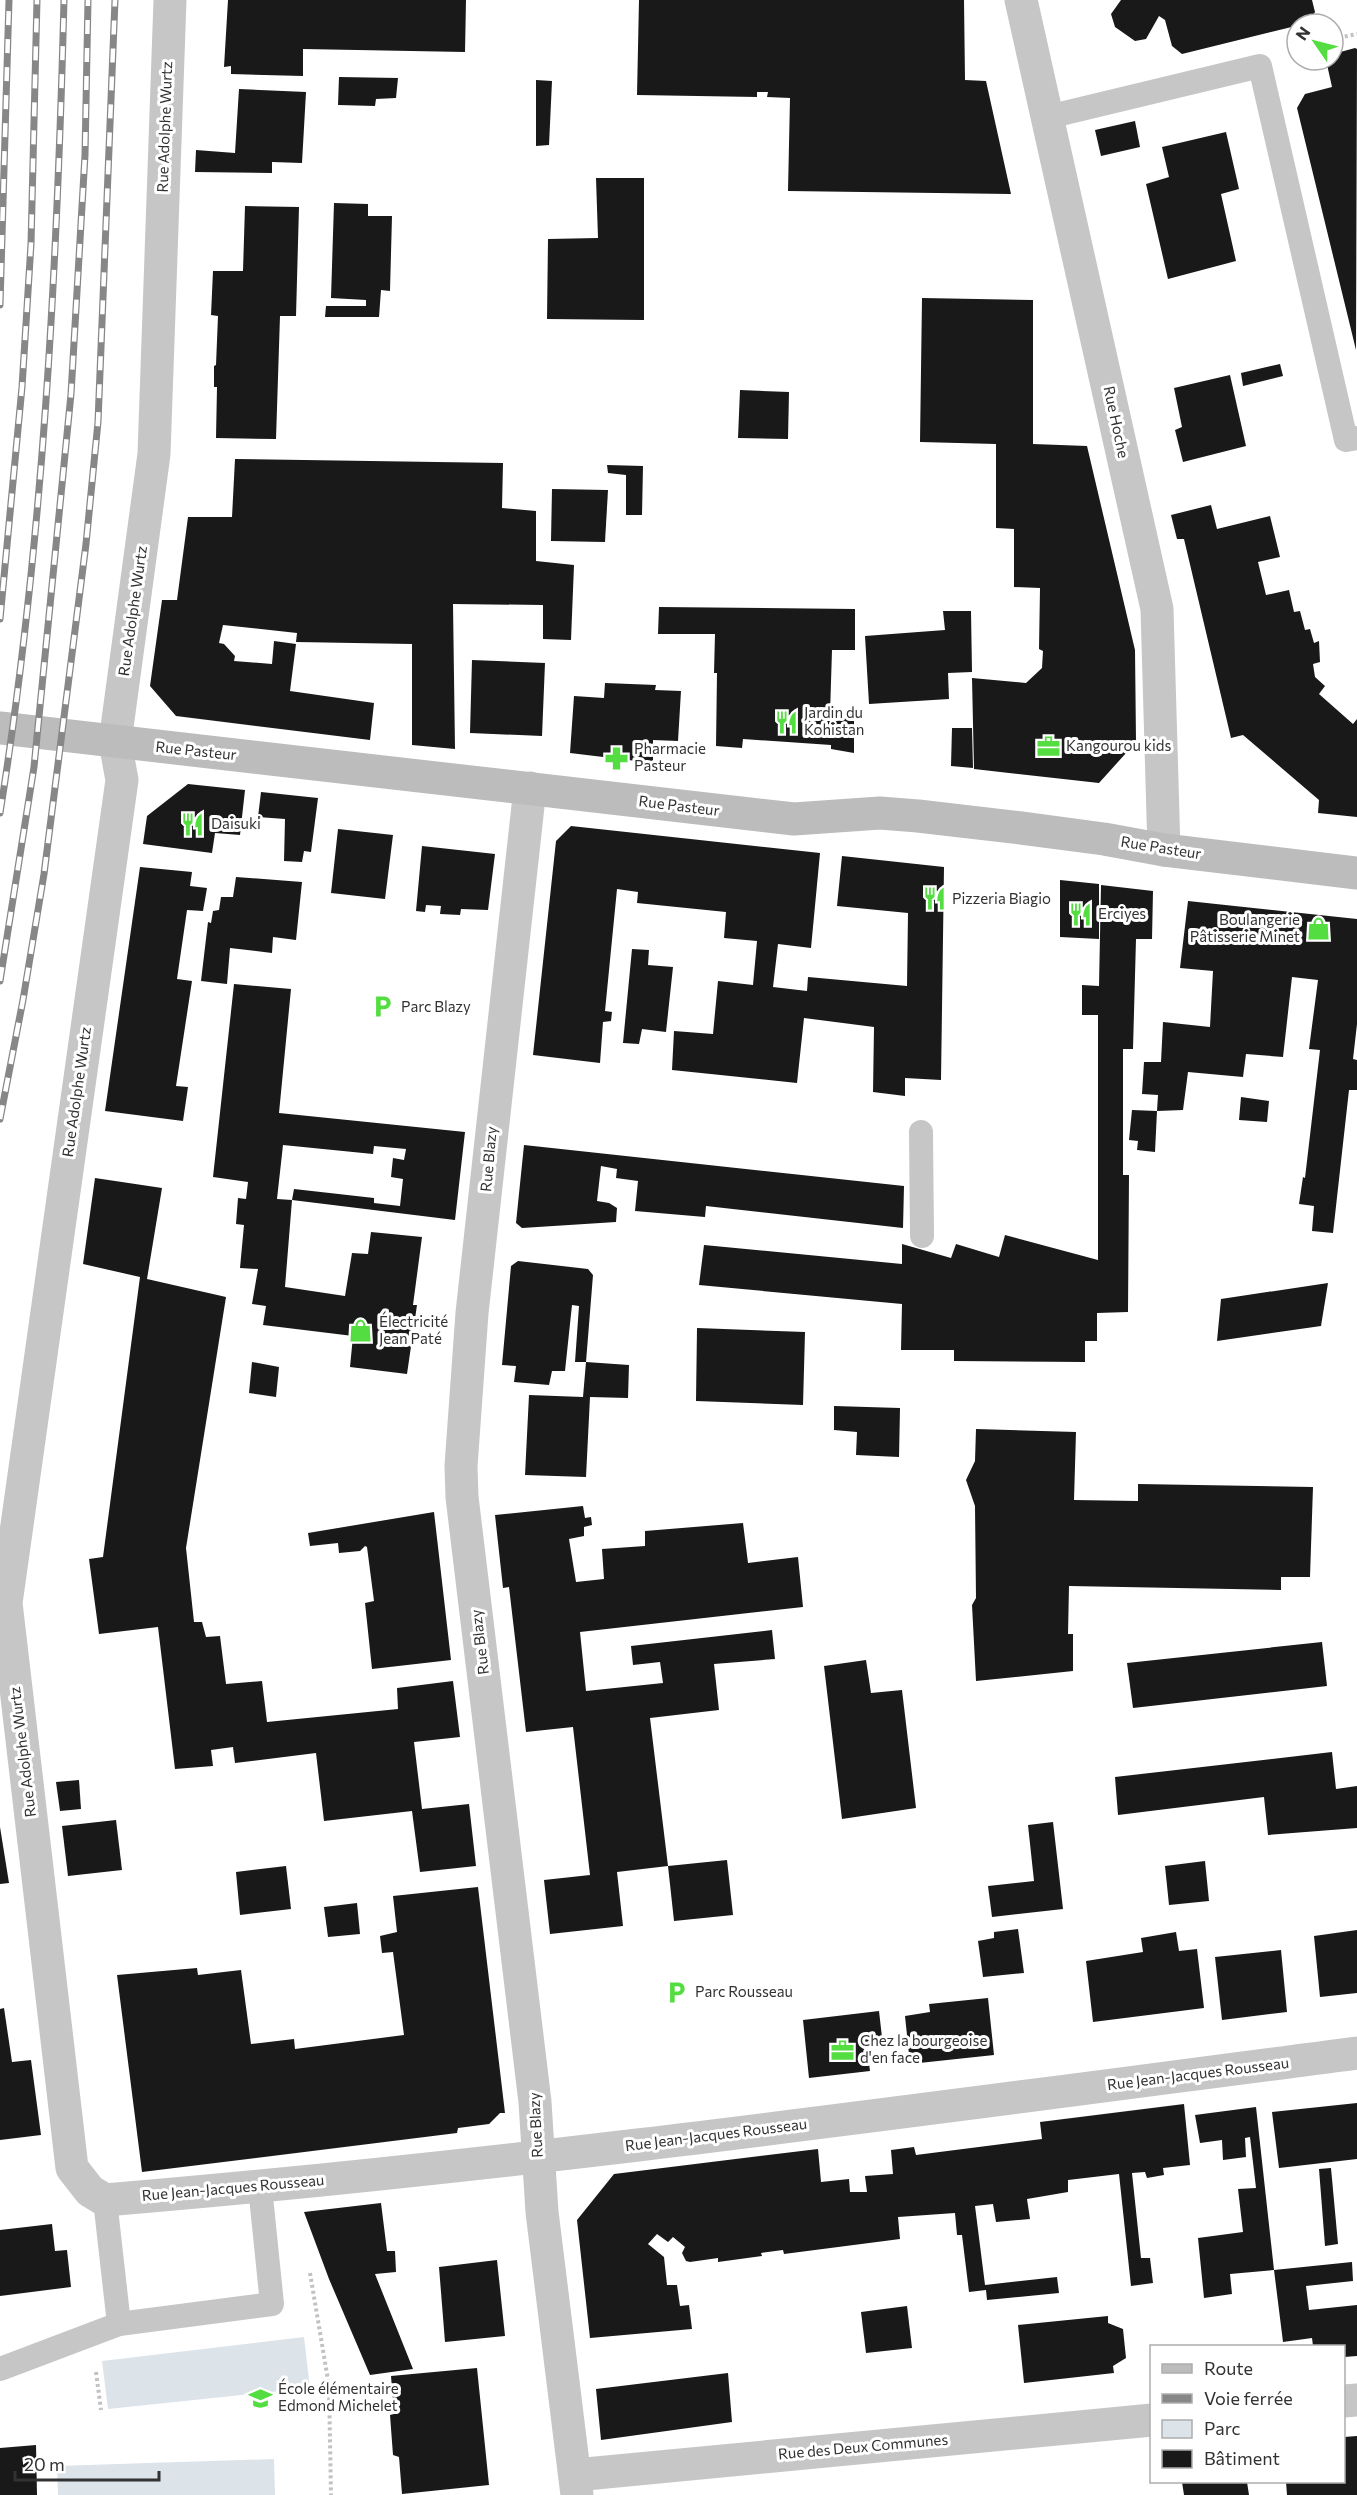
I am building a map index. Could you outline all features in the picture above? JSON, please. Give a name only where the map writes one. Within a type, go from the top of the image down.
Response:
[{"type":"street","name":"Rue Adolphe Wurtz","points":[[93,2190],[72,2168],[6,1603],[122,780],[115,742],[154,454],[170,0]]},
{"type":"street","name":"Rue Hoche","points":[[1021,0],[1157,609],[1164,850]]},
{"type":"street","name":"Rue Pasteur","points":[[0,728],[794,819],[880,813],[918,816],[1104,839],[1164,850],[1357,873]]},
{"type":"street","name":"Rue Blazy","points":[[530,788],[472,1313],[461,1466],[462,1497],[535,2102],[537,2156],[576,2485]]},
{"type":"street","name":"Rue Jean-Jacques Rousseau","points":[[93,2190],[260,2187],[749,2132],[1357,2053]]},
{"type":"street","name":"Rue des Deux Communes","points":[[576,2485],[1150,2420]]},
{"type":"lane","points":[[1048,117],[1260,66],[1347,441],[1357,438]]},
{"type":"lane","points":[[921,1132],[922,1236]]},
{"type":"lane","points":[[0,2369],[119,2324],[272,2304],[260,2187]]},
{"type":"lane","points":[[93,2190],[119,2324]]},
{"type":"path","points":[[308,2264],[329,2386],[331,2495]]},
{"type":"green space","points":[[304,2337],[310,2388],[108,2409],[102,2361]]},
{"type":"green space","points":[[274,2459],[275,2495],[58,2495],[57,2466]]},
{"type":"building","points":[[228,0],[466,0],[465,52],[303,49],[303,76],[231,74],[231,66],[224,67]]},
{"type":"building","points":[[639,0],[964,0],[965,80],[986,81],[1011,194],[788,191],[790,98],[767,97],[768,92],[757,92],[757,97],[637,95]]},
{"type":"building","points":[[1121,0],[1312,0],[1315,12],[1285,12],[1285,29],[1182,54],[1172,46],[1165,20],[1159,16],[1146,39],[1135,41],[1115,27],[1111,14]]},
{"type":"building","points":[[1357,49],[1356,350],[1297,108],[1305,94],[1332,87],[1329,72],[1345,72],[1345,51]]},
{"type":"building","points":[[339,77],[398,78],[396,98],[376,99],[375,106],[338,105]]},
{"type":"building","points":[[536,80],[552,81],[549,145],[536,146]]},
{"type":"building","points":[[239,89],[306,92],[302,163],[272,162],[272,173],[195,172],[196,150],[235,153]]},
{"type":"building","points":[[1135,121],[1140,147],[1101,156],[1095,130]]},
{"type":"building","points":[[1226,132],[1239,189],[1221,194],[1236,261],[1168,279],[1146,184],[1169,177],[1162,147]]},
{"type":"building","points":[[596,178],[644,178],[644,320],[547,319],[548,239],[598,238]]},
{"type":"building","points":[[334,203],[368,204],[368,216],[392,216],[390,291],[381,290],[379,317],[325,317],[326,306],[366,306],[366,300],[331,298]]},
{"type":"building","points":[[245,206],[299,207],[296,316],[280,316],[276,439],[216,438],[217,387],[214,387],[214,366],[216,365],[218,316],[211,315],[213,271],[243,271]]},
{"type":"building","points":[[922,298],[1033,300],[1033,444],[1087,446],[1135,650],[1136,742],[1099,783],[974,769],[972,678],[1026,683],[1042,668],[1043,651],[1039,649],[1040,588],[1014,587],[1014,529],[996,528],[996,444],[920,442]]},
{"type":"building","points":[[1280,364],[1283,376],[1243,386],[1241,373]]},
{"type":"building","points":[[1230,375],[1246,446],[1183,462],[1175,430],[1182,427],[1174,388]]},
{"type":"building","points":[[740,390],[789,392],[788,439],[738,438]]},
{"type":"building","points":[[235,459],[503,463],[502,508],[536,511],[536,561],[574,565],[571,640],[543,639],[543,605],[453,604],[455,749],[412,745],[412,644],[296,642],[297,633],[223,625],[219,643],[224,644],[235,656],[234,661],[272,664],[274,641],[296,644],[290,691],[374,703],[370,740],[176,716],[150,686],[162,600],[177,600],[188,517],[232,517]]},
{"type":"building","points":[[607,465],[643,466],[642,515],[626,515],[626,475],[608,473]]},
{"type":"building","points":[[552,489],[608,490],[605,542],[551,541]]},
{"type":"building","points":[[1211,505],[1217,529],[1270,516],[1280,557],[1258,562],[1266,595],[1289,590],[1294,612],[1300,611],[1305,630],[1310,629],[1314,643],[1319,641],[1320,662],[1313,664],[1315,677],[1325,686],[1319,694],[1353,724],[1357,719],[1357,817],[1318,813],[1319,800],[1243,735],[1231,738],[1184,539],[1177,539],[1171,515]]},
{"type":"building","points":[[659,607],[855,609],[855,650],[832,650],[830,714],[854,714],[854,753],[831,749],[831,745],[743,739],[742,748],[716,746],[715,634],[658,634]]},
{"type":"building","points":[[943,611],[971,611],[972,672],[948,673],[949,699],[869,704],[865,636],[945,630]]},
{"type":"building","points":[[472,660],[545,663],[542,736],[470,733]]},
{"type":"building","points":[[605,683],[656,685],[655,690],[681,691],[678,741],[653,740],[653,763],[570,753],[574,696],[604,698]]},
{"type":"building","points":[[952,728],[972,728],[973,768],[951,766]]},
{"type":"building","name":"Daisuki","points":[[188,784],[245,790],[240,835],[215,833],[212,853],[143,844],[147,816]]},
{"type":"building","points":[[261,792],[318,798],[311,852],[304,851],[302,862],[284,861],[285,819],[258,817]]},
{"type":"building","points":[[571,826],[820,853],[811,948],[778,944],[773,987],[807,991],[808,977],[907,986],[908,913],[837,906],[842,856],[944,867],[941,1080],[905,1078],[905,1096],[873,1092],[874,1027],[804,1018],[797,1083],[672,1070],[674,1031],[713,1034],[718,981],[753,985],[757,941],[724,938],[726,912],[637,903],[638,892],[617,889],[605,1011],[612,1012],[611,1021],[603,1022],[600,1063],[533,1055],[556,841]]},
{"type":"building","points":[[338,829],[393,835],[385,899],[331,893]]},
{"type":"building","points":[[422,846],[495,854],[488,910],[461,909],[460,915],[440,914],[441,906],[426,905],[425,912],[416,911]]},
{"type":"building","points":[[140,867],[192,872],[190,886],[207,888],[203,911],[187,910],[177,979],[192,981],[176,1086],[188,1087],[183,1121],[105,1111]]},
{"type":"building","points":[[236,877],[302,882],[296,940],[273,937],[272,953],[230,948],[227,984],[201,981],[208,922],[211,923],[213,911],[219,910],[221,897],[233,897]]},
{"type":"building","points":[[1060,880],[1099,884],[1099,939],[1060,937]]},
{"type":"building","points":[[1101,885],[1153,891],[1152,939],[1136,939],[1133,1049],[1123,1049],[1123,1175],[1129,1175],[1128,1312],[1097,1313],[1097,1341],[1085,1341],[1085,1362],[954,1361],[954,1350],[901,1350],[902,1304],[699,1285],[704,1245],[902,1264],[902,1244],[951,1258],[956,1244],[999,1257],[1005,1235],[1098,1260],[1098,1015],[1082,1015],[1082,985],[1099,986]]},
{"type":"building","points":[[1188,901],[1357,919],[1357,1024],[1353,1059],[1357,1060],[1357,1090],[1349,1090],[1333,1233],[1312,1231],[1314,1206],[1299,1204],[1303,1177],[1305,1178],[1320,1050],[1309,1049],[1318,980],[1292,977],[1283,1057],[1246,1054],[1243,1077],[1188,1072],[1183,1110],[1157,1111],[1158,1095],[1142,1094],[1144,1062],[1161,1062],[1163,1022],[1210,1027],[1213,971],[1180,968]]},
{"type":"building","points":[[632,949],[649,950],[648,965],[673,967],[666,1032],[642,1029],[639,1044],[623,1043]]},
{"type":"building","points":[[234,984],[291,989],[279,1113],[465,1132],[455,1220],[292,1200],[285,1287],[345,1296],[352,1253],[368,1254],[371,1232],[422,1237],[413,1305],[417,1305],[407,1374],[350,1367],[353,1336],[263,1325],[266,1306],[252,1304],[258,1269],[240,1268],[244,1225],[236,1224],[238,1198],[246,1199],[248,1182],[213,1177]],"holes":[[[283,1145],[373,1154],[374,1146],[406,1149],[404,1160],[393,1158],[391,1177],[403,1179],[400,1206],[374,1203],[374,1198],[294,1189],[292,1200],[277,1199]]]},
{"type":"building","points":[[1241,1097],[1269,1101],[1267,1122],[1239,1120]]},
{"type":"building","points":[[1132,1110],[1157,1111],[1155,1152],[1137,1150],[1138,1141],[1129,1140]]},
{"type":"building","points":[[524,1145],[904,1186],[903,1228],[706,1206],[705,1217],[635,1211],[638,1181],[616,1178],[617,1169],[601,1166],[597,1201],[609,1203],[617,1208],[616,1222],[522,1228],[516,1223]]},
{"type":"building","points":[[95,1178],[162,1188],[147,1279],[226,1297],[186,1548],[194,1622],[202,1622],[206,1637],[220,1636],[226,1684],[262,1681],[267,1722],[398,1709],[397,1688],[453,1681],[460,1737],[414,1742],[422,1809],[469,1804],[476,1866],[420,1872],[412,1811],[324,1821],[316,1753],[235,1763],[233,1747],[211,1750],[213,1766],[175,1769],[158,1627],[99,1634],[89,1559],[103,1557],[140,1277],[83,1264]]},
{"type":"building","points":[[518,1261],[588,1269],[593,1275],[586,1362],[575,1362],[579,1306],[572,1305],[565,1371],[552,1371],[549,1385],[514,1382],[516,1366],[502,1365],[511,1266]]},
{"type":"building","points":[[1328,1283],[1321,1326],[1217,1341],[1221,1299]]},
{"type":"building","points":[[697,1328],[805,1332],[803,1405],[696,1401]]},
{"type":"building","points":[[252,1362],[279,1367],[276,1397],[249,1393]]},
{"type":"building","points":[[586,1362],[629,1365],[628,1398],[590,1397],[586,1477],[525,1475],[529,1395],[583,1397]]},
{"type":"building","points":[[834,1406],[900,1408],[899,1457],[856,1455],[857,1432],[834,1430]]},
{"type":"building","points":[[976,1429],[1076,1432],[1074,1500],[1138,1501],[1138,1484],[1313,1487],[1310,1577],[1281,1577],[1281,1590],[1069,1586],[1068,1634],[1073,1634],[1073,1671],[976,1681],[972,1605],[976,1598],[975,1506],[966,1480],[975,1461]]},
{"type":"building","points":[[583,1506],[585,1518],[591,1517],[592,1525],[584,1527],[584,1536],[569,1539],[576,1582],[604,1579],[602,1549],[645,1546],[645,1531],[743,1523],[748,1563],[798,1557],[803,1607],[580,1632],[586,1691],[663,1683],[660,1662],[633,1665],[631,1646],[772,1630],[775,1659],[714,1664],[719,1710],[650,1718],[668,1866],[617,1872],[623,1926],[550,1934],[544,1880],[590,1875],[573,1727],[526,1732],[509,1587],[503,1588],[495,1515]]},
{"type":"building","points":[[434,1512],[451,1660],[372,1669],[365,1603],[374,1601],[367,1547],[365,1546],[360,1551],[339,1553],[338,1543],[310,1546],[308,1533]]},
{"type":"building","points":[[1322,1642],[1327,1686],[1133,1708],[1127,1663]]},
{"type":"building","points":[[866,1660],[871,1693],[902,1690],[916,1808],[842,1819],[824,1666]]},
{"type":"building","points":[[1332,1752],[1336,1789],[1357,1786],[1357,1828],[1268,1835],[1264,1797],[1118,1815],[1115,1777]]},
{"type":"building","points":[[79,1780],[81,1809],[60,1811],[56,1782]]},
{"type":"building","points":[[116,1820],[122,1870],[68,1876],[62,1826]]},
{"type":"building","points":[[1053,1822],[1063,1909],[992,1917],[988,1886],[1034,1881],[1028,1825]]},
{"type":"building","points":[[0,1827],[9,1883],[0,1884]]},
{"type":"building","points":[[727,1860],[733,1915],[674,1921],[668,1866]]},
{"type":"building","points":[[1205,1861],[1209,1901],[1169,1905],[1165,1866]]},
{"type":"building","points":[[286,1866],[291,1909],[240,1915],[236,1872]]},
{"type":"building","points":[[478,1887],[505,2113],[500,2113],[489,2124],[458,2128],[457,2133],[142,2172],[117,1975],[197,1968],[198,1975],[241,1970],[251,2044],[294,2039],[295,2049],[404,2035],[393,1952],[382,1953],[380,1936],[397,1932],[393,1896]]},
{"type":"building","points":[[357,1903],[360,1934],[328,1937],[324,1907]]},
{"type":"building","points":[[1018,1929],[1024,1973],[983,1977],[978,1941],[994,1938],[994,1932]]},
{"type":"building","points":[[1357,1930],[1357,1993],[1320,1997],[1314,1936]]},
{"type":"building","points":[[1176,1932],[1179,1951],[1197,1949],[1204,2008],[1093,2022],[1086,1961],[1143,1952],[1141,1938]]},
{"type":"building","points":[[1281,1950],[1287,2012],[1222,2020],[1215,1957]]},
{"type":"building","points":[[988,1998],[994,2055],[910,2064],[905,2016],[930,2012],[929,2004]]},
{"type":"building","points":[[4,2008],[12,2062],[31,2060],[41,2135],[0,2140],[0,2009]]},
{"type":"building","points":[[879,2011],[883,2046],[867,2048],[870,2071],[809,2078],[803,2020]]},
{"type":"building","points":[[1357,2103],[1357,2159],[1279,2168],[1272,2112]]},
{"type":"building","points":[[1184,2104],[1190,2165],[1163,2168],[1164,2175],[1147,2178],[1145,2172],[1132,2173],[1141,2258],[1150,2258],[1153,2283],[1131,2286],[1119,2174],[1068,2180],[1068,2192],[1027,2199],[1030,2219],[996,2222],[993,2204],[975,2206],[985,2285],[1057,2277],[1059,2293],[987,2300],[986,2290],[969,2292],[962,2235],[957,2235],[955,2213],[898,2217],[900,2239],[784,2254],[783,2250],[761,2253],[762,2256],[718,2262],[718,2258],[686,2261],[682,2253],[685,2247],[673,2237],[668,2242],[657,2234],[648,2244],[664,2257],[667,2285],[677,2285],[680,2306],[689,2305],[692,2329],[590,2338],[577,2220],[614,2174],[818,2149],[821,2182],[849,2179],[850,2192],[867,2192],[865,2176],[893,2174],[891,2150],[914,2147],[916,2155],[1042,2139],[1040,2122]]},
{"type":"building","points":[[1256,2107],[1274,2270],[1230,2274],[1232,2294],[1204,2298],[1198,2238],[1243,2232],[1238,2189],[1256,2188],[1250,2137],[1245,2138],[1246,2157],[1223,2160],[1222,2140],[1200,2143],[1195,2115]]},
{"type":"building","points":[[1331,2168],[1338,2244],[1325,2246],[1319,2169]]},
{"type":"building","points":[[381,2203],[387,2251],[395,2251],[396,2272],[375,2274],[413,2369],[370,2375],[329,2279],[304,2212]]},
{"type":"building","points":[[52,2224],[55,2251],[67,2250],[71,2287],[0,2296],[0,2230]]},
{"type":"building","points":[[497,2260],[505,2336],[445,2342],[439,2267]]},
{"type":"building","points":[[1352,2262],[1353,2281],[1306,2286],[1309,2310],[1357,2305],[1357,2356],[1345,2357],[1345,2345],[1313,2345],[1312,2338],[1283,2342],[1274,2270]]},
{"type":"building","points":[[907,2306],[912,2348],[866,2353],[861,2312]]},
{"type":"building","points":[[1108,2316],[1108,2323],[1123,2329],[1126,2358],[1113,2366],[1114,2373],[1024,2383],[1018,2325]]},
{"type":"building","points":[[477,2368],[489,2485],[402,2494],[399,2457],[393,2455],[390,2415],[394,2414],[391,2376]]},
{"type":"building","points":[[728,2373],[732,2422],[601,2440],[596,2389]]},
{"type":"building","points":[[1357,2436],[1357,2495],[1287,2495],[1286,2483],[1345,2483],[1345,2437]]},
{"type":"building","points":[[36,2445],[37,2495],[0,2495],[0,2448]]},
{"type":"building","points":[[1182,2483],[1247,2483],[1249,2495],[1184,2495]]},
{"type":"railway","points":[[0,305],[9,0]]},
{"type":"railway","points":[[0,619],[22,387],[31,244],[37,0]]},
{"type":"railway","points":[[0,813],[27,611],[46,408],[57,204],[64,0]]},
{"type":"railway","points":[[0,981],[34,767],[71,394],[85,155],[88,0]]},
{"type":"railway","points":[[0,1119],[44,874],[86,544],[98,422],[115,0]]},
{"type":"place","name":"Jardin du Kohistan","points":[[786,722]]},
{"type":"place","name":"Kangourou kids","points":[[1048,746]]},
{"type":"place","name":"Pharmacie Pasteur","points":[[616,758]]},
{"type":"place","name":"Daisuki","points":[[193,824]]},
{"type":"place","name":"Pizzeria Biagio","points":[[934,899]]},
{"type":"place","name":"Erciyes","points":[[1080,914]]},
{"type":"place","name":"Boulangerie Pâtisserie Minet","points":[[1318,929]]},
{"type":"place","name":"Parc Blazy","points":[[383,1007]]},
{"type":"place","name":"Électricité Jean Paté","points":[[361,1331]]},
{"type":"place","name":"Parc Rousseau","points":[[677,1992]]},
{"type":"place","name":"Chez la bourgeoise d'en face","points":[[842,2050]]},
{"type":"place","name":"École élémentaire Edmond Michelet","points":[[260,2398]]}]
